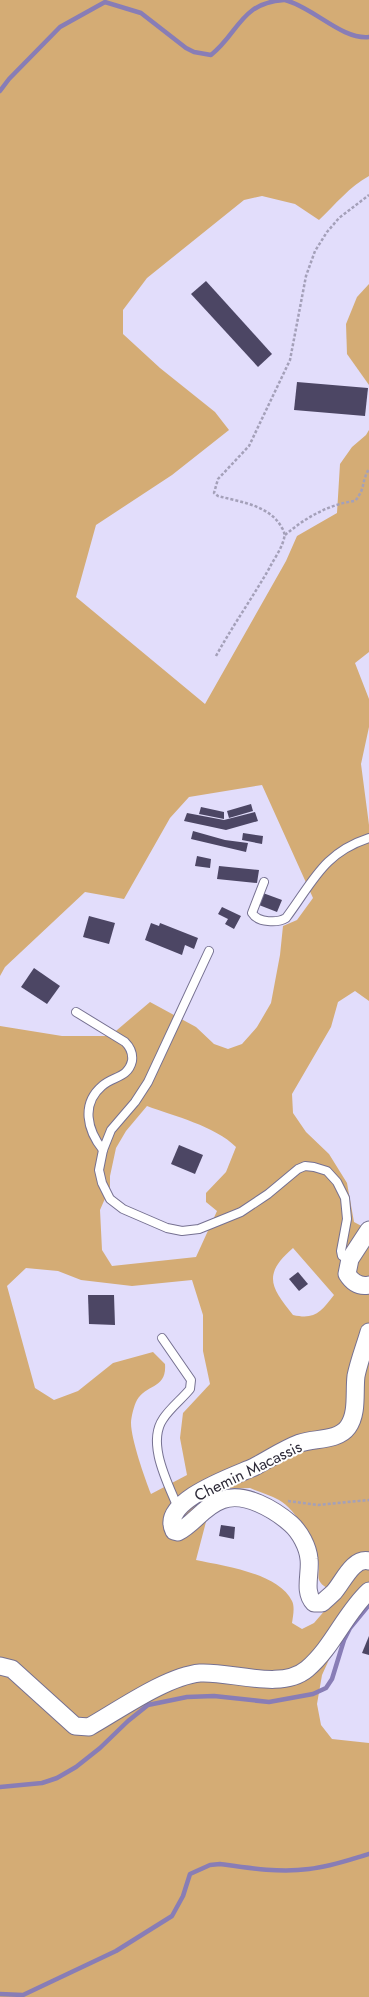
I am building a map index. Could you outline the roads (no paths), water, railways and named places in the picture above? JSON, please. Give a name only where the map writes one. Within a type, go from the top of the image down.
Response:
[{"type":"street","points":[[369,1230],[350,1259],[347,1274],[351,1281],[360,1285],[369,1285]]},
{"type":"street","name":"Chemin Macassis","points":[[369,1332],[356,1376],[352,1414],[348,1426],[341,1433],[335,1436],[300,1443],[214,1484],[178,1508],[172,1518],[171,1525],[174,1532],[178,1532],[186,1528],[207,1509],[220,1500],[227,1498],[251,1501],[278,1515],[292,1525],[303,1540],[309,1554],[311,1568],[308,1588],[311,1599],[314,1603],[322,1603],[334,1592],[352,1568],[360,1562],[369,1561]]},
{"type":"street","points":[[0,1666],[12,1669],[18,1673],[75,1726],[89,1727],[174,1680],[200,1673],[256,1680],[287,1678],[306,1670],[328,1645],[350,1612],[369,1591]]},
{"type":"lane","points":[[264,882],[252,913],[260,919],[280,922],[286,918],[321,867],[329,859],[349,846],[369,838]]},
{"type":"lane","points":[[209,951],[148,1082],[135,1102],[111,1130],[103,1150],[98,1170],[102,1183],[110,1199],[122,1209],[167,1228],[182,1231],[199,1229],[241,1212],[268,1194],[298,1169],[310,1167],[327,1172],[338,1182],[345,1198],[347,1219],[341,1251],[342,1256],[350,1259]]},
{"type":"lane","points":[[76,1012],[125,1042],[130,1047],[132,1058],[130,1068],[125,1074],[103,1085],[90,1099],[88,1110],[90,1124],[96,1141],[103,1150]]},
{"type":"lane","points":[[162,1338],[191,1380],[190,1389],[162,1419],[157,1444],[160,1464],[178,1508]]},
{"type":"waterway","points":[[0,91],[9,79],[60,27],[105,2],[141,13],[186,48],[194,52],[211,55],[228,38],[249,13],[269,2],[284,0]]},
{"type":"waterway","points":[[285,0],[306,9],[348,33],[359,37],[369,37]]},
{"type":"waterway","points":[[0,1787],[42,1783],[57,1778],[76,1767],[100,1748],[128,1721],[148,1705],[187,1697],[214,1696],[269,1702],[313,1694],[326,1688],[332,1679],[344,1640],[350,1628],[369,1605]]},
{"type":"waterway","points":[[0,1994],[23,1995],[116,1951],[172,1916],[183,1896],[190,1874],[210,1865],[220,1864],[264,1870],[298,1870],[332,1865],[369,1854]]}]
